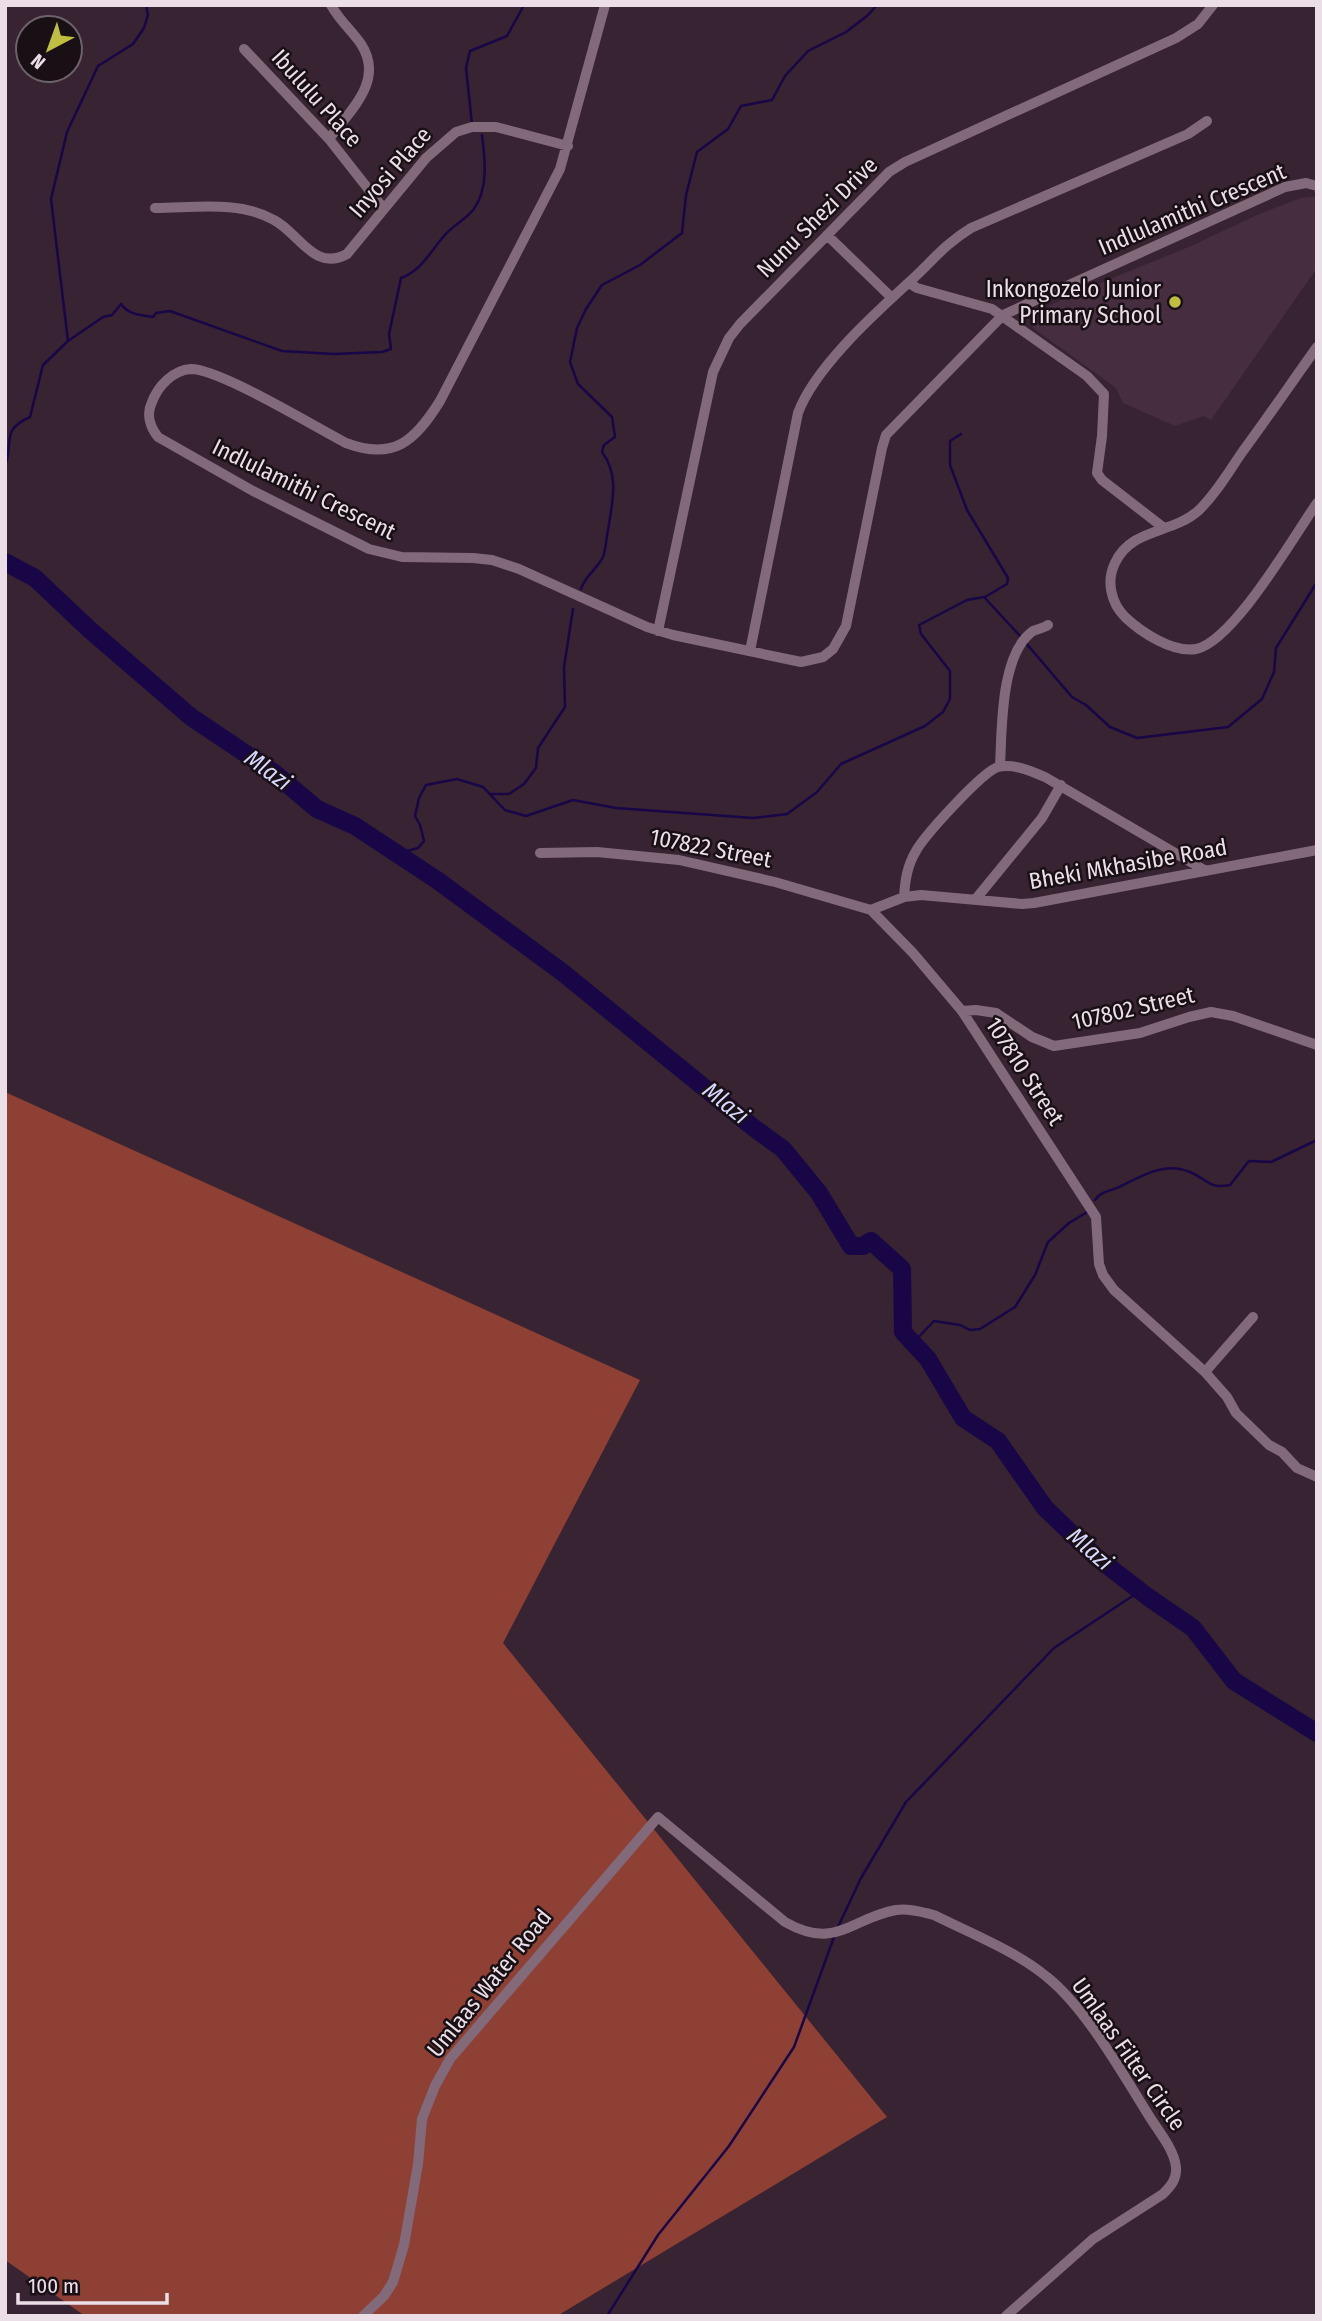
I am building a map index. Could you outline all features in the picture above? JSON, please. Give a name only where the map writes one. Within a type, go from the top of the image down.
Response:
[{"type":"street","points":[[329,139],[363,93],[371,74],[368,55],[331,5]]},
{"type":"street","name":"Indlulamithi Crescent","points":[[605,5],[560,169],[440,401],[425,425],[410,440],[391,449],[361,449],[230,382],[192,369],[181,371],[166,380],[151,403],[149,416],[153,431],[166,443],[253,491],[369,549],[402,557],[473,558],[492,561],[519,569],[658,631],[801,662],[823,657],[833,649],[846,626],[886,435],[1003,316],[1285,187],[1306,183],[1317,186]]},
{"type":"street","name":"Nunu Shezi Drive","points":[[658,631],[713,372],[722,351],[740,324],[889,172],[905,162],[1176,38],[1198,24],[1213,5]]},
{"type":"street","name":"Ibululu Place","points":[[244,49],[329,139],[384,209]]},
{"type":"street","points":[[750,652],[798,413],[815,379],[953,239],[971,228],[1188,134],[1207,121]]},
{"type":"street","name":"Inyosi Place","points":[[155,208],[239,208],[261,213],[277,221],[318,256],[333,260],[347,254],[431,152],[456,132],[472,127],[496,127],[568,146]]},
{"type":"street","points":[[827,235],[892,298]]},
{"type":"street","points":[[909,283],[917,288],[981,305],[1003,316],[1087,376],[1104,394],[1097,473],[1102,480],[1164,528]]},
{"type":"street","points":[[1317,347],[1211,498],[1186,520],[1140,536],[1124,549],[1111,574],[1111,592],[1120,612],[1136,625],[1180,649],[1198,649],[1215,640],[1241,614],[1317,503]]},
{"type":"street","points":[[1000,766],[1004,699],[1013,662],[1021,645],[1034,631],[1048,625]]},
{"type":"street","points":[[871,910],[904,897],[908,868],[920,844],[982,778],[1000,766],[1031,771],[1061,785],[1206,871]]},
{"type":"street","points":[[975,900],[1042,817],[1061,785]]},
{"type":"street","name":"Bheki Mkhasibe Road","points":[[904,897],[921,895],[1034,903],[1317,850]]},
{"type":"street","name":"107822 Street","points":[[540,853],[609,853],[679,860],[775,881],[871,910]]},
{"type":"street","name":"107810 Street","points":[[871,910],[913,953],[962,1011],[1096,1217],[1097,1254],[1103,1275],[1139,1315],[1205,1372]]},
{"type":"street","name":"107802 Street","points":[[962,1011],[996,1013],[1032,1037],[1054,1046],[1140,1032],[1211,1013],[1233,1016],[1317,1045]]},
{"type":"street","points":[[1254,1317],[1205,1372],[1227,1397],[1236,1413],[1262,1438],[1282,1452],[1297,1468],[1317,1477]]},
{"type":"street","name":"Umlaas Water Road","points":[[363,2316],[384,2296],[393,2282],[404,2245],[418,2164],[422,2119],[435,2085],[450,2059],[658,1817]]},
{"type":"street","name":"Umlaas Filter Circle","points":[[658,1817],[785,1922],[803,1931],[841,1931],[897,1910],[934,1915],[1040,1971],[1082,2015],[1125,2077],[1170,2150],[1176,2176],[1163,2194],[1093,2239],[1006,2316]]},
{"type":"shaded area","name":"Inkongozelo Junior Primary School","points":[[1317,196],[1317,268],[1211,420],[1204,416],[1175,426],[1123,403],[1116,388],[1033,328],[1034,313],[1076,293],[1191,246],[1259,214],[1301,198]]},
{"type":"shaded area","points":[[5,1092],[640,1380],[503,1643],[887,2117],[557,2316],[85,2316],[5,2260]]},
{"type":"waterway","points":[[68,341],[51,199],[67,132],[98,66],[133,44],[144,28],[148,15],[146,5]]},
{"type":"waterway","points":[[472,124],[466,68],[470,51],[507,36],[524,5]]},
{"type":"waterway","points":[[581,589],[605,551],[613,480],[608,461],[602,452],[604,445],[615,437],[612,417],[578,384],[570,362],[577,328],[586,309],[602,285],[640,265],[682,233],[686,195],[697,152],[728,129],[741,106],[772,100],[785,76],[808,51],[846,32],[877,5]]},
{"type":"waterway","points":[[5,466],[11,432],[30,417],[43,365],[68,341],[103,317],[112,315],[121,304],[131,312],[144,316],[153,317],[156,313],[170,311],[282,351],[334,354],[382,352],[391,349],[389,334],[401,278],[420,265],[447,232],[470,214],[482,193],[485,174],[482,135]]},
{"type":"waterway","points":[[961,434],[950,441],[950,465],[967,510],[1008,578],[1007,584],[985,597]]},
{"type":"waterway","name":"Mlazi","points":[[5,562],[35,578],[90,630],[191,717],[273,772],[317,809],[355,826],[437,880],[562,972],[783,1149],[819,1193],[851,1246],[863,1246],[871,1241],[902,1269],[903,1332],[928,1359],[963,1418],[998,1441],[1045,1508],[1095,1556],[1193,1628],[1234,1681],[1317,1733]]},
{"type":"waterway","points":[[1025,642],[1072,697],[1086,705],[1110,727],[1137,738],[1228,727],[1262,699],[1274,672],[1276,648],[1317,582]]},
{"type":"waterway","points":[[396,854],[418,848],[424,841],[415,816],[419,798],[426,785],[457,779],[483,787],[505,810],[526,816],[573,800],[616,808],[753,818],[787,814],[817,792],[841,764],[925,726],[943,712],[950,699],[950,671],[921,634],[919,625],[967,600],[984,597],[1021,637]]},
{"type":"waterway","points":[[490,794],[509,794],[524,784],[536,768],[538,748],[565,707],[564,667],[573,609]]},
{"type":"waterway","points":[[1095,1200],[1104,1192],[1148,1173],[1172,1168],[1190,1172],[1217,1186],[1230,1185],[1249,1161],[1271,1162],[1317,1140]]},
{"type":"waterway","points":[[913,1343],[934,1321],[960,1325],[970,1330],[980,1329],[1015,1307],[1035,1275],[1048,1242],[1069,1223],[1089,1211]]},
{"type":"waterway","points":[[838,1927],[861,1878],[906,1802],[1054,1648],[1140,1591]]},
{"type":"waterway","points":[[607,2316],[658,2235],[729,2146],[794,2047],[834,1937]]},
{"type":"place","name":"Inkongozelo Junior Primary School","points":[[1175,302]]}]
